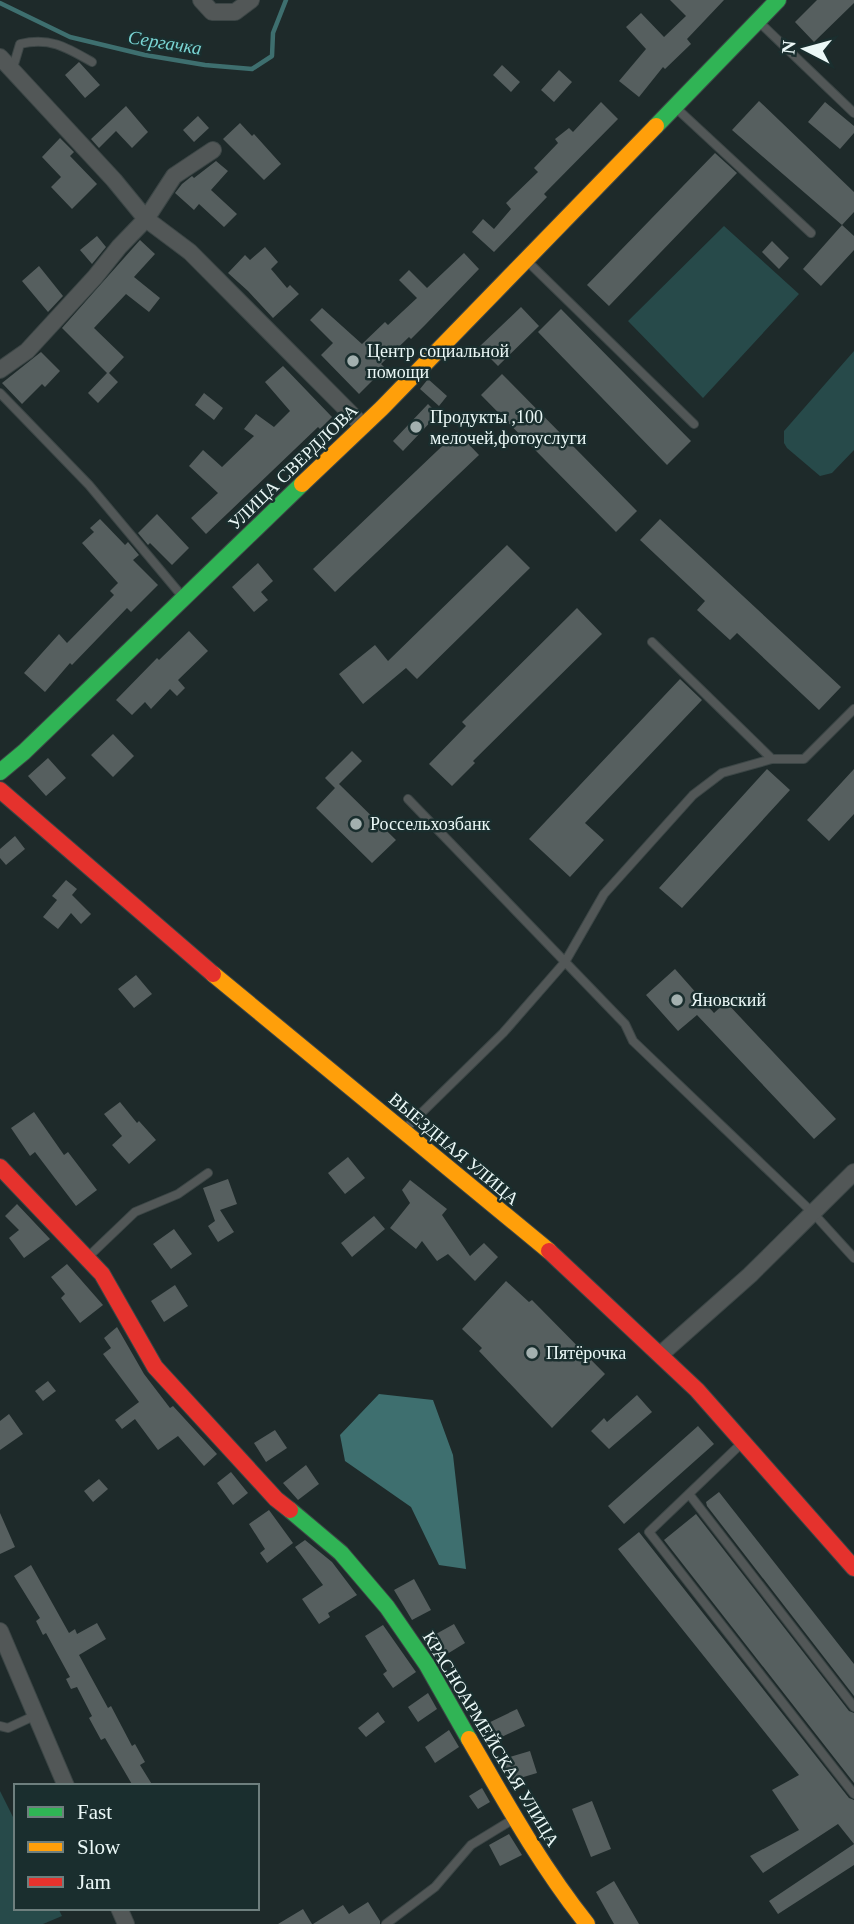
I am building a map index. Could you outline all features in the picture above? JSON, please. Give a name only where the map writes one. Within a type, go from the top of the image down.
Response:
[{"type":"street","points":[[201,0],[212,12],[235,12],[251,0]]},
{"type":"street","name":"УЛИЦА СВЕРДЛОВА","points":[[0,772],[363,426],[778,0]]},
{"type":"street","points":[[0,57],[114,180],[146,219],[190,252],[363,426]]},
{"type":"street","points":[[0,370],[27,351],[146,219],[174,176],[214,150]]},
{"type":"street","name":"ВЫЕЗДНАЯ УЛИЦА","points":[[0,790],[211,972],[557,1258],[661,1354],[854,1568]]},
{"type":"street","name":"КРАСНОАРМЕЙСКАЯ УЛИЦА","points":[[0,1167],[102,1275],[156,1367],[276,1499],[341,1553],[387,1607],[428,1665],[514,1818],[560,1891],[587,1924]]},
{"type":"street","points":[[661,1354],[750,1275],[854,1172]]},
{"type":"street","points":[[0,1631],[65,1784]]},
{"type":"lane","points":[[758,21],[854,113]]},
{"type":"lane","points":[[12,71],[20,44],[39,40],[69,49],[92,62]]},
{"type":"lane","points":[[675,107],[811,233]]},
{"type":"lane","points":[[525,259],[694,424]]},
{"type":"lane","points":[[0,393],[89,485],[184,598]]},
{"type":"lane","points":[[652,642],[772,758]]},
{"type":"lane","points":[[403,1131],[503,1033],[565,962],[604,894],[693,795],[722,773],[772,758],[804,760],[854,709]]},
{"type":"lane","points":[[408,799],[625,1024],[633,1041],[814,1214],[854,1258]]},
{"type":"lane","points":[[86,1258],[135,1212],[178,1194],[208,1173]]},
{"type":"lane","points":[[743,1442],[649,1532],[854,1794]]},
{"type":"lane","points":[[689,1494],[854,1707]]},
{"type":"lane","points":[[0,1726],[8,1728],[36,1715]]},
{"type":"lane","points":[[386,1924],[435,1887],[471,1846],[514,1818]]},
{"type":"shaded area","points":[[724,226],[799,294],[703,398],[628,321]]},
{"type":"shaded area","points":[[854,351],[854,450],[832,473],[820,476],[787,448],[784,431]]},
{"type":"shaded area","points":[[379,1394],[433,1400],[453,1455],[466,1569],[439,1565],[411,1507],[345,1461],[340,1435]]},
{"type":"shaded area","points":[[0,1791],[14,1819],[14,1910],[59,1910],[62,1916],[43,1924],[0,1924]]},
{"type":"building","points":[[670,0],[724,0],[687,39],[691,44],[665,69],[663,67],[639,97],[619,81],[646,49],[626,27],[641,13],[664,37],[686,16]]},
{"type":"building","points":[[817,0],[854,0],[854,3],[814,42],[795,22]]},
{"type":"building","points":[[79,62],[100,85],[85,98],[65,75]]},
{"type":"building","points":[[502,65],[520,82],[511,92],[493,75]]},
{"type":"building","points":[[559,70],[572,82],[554,102],[541,90]]},
{"type":"building","points":[[759,101],[854,192],[854,212],[842,225],[732,130]]},
{"type":"building","points":[[601,102],[618,119],[544,194],[547,197],[494,252],[472,232],[483,219],[494,229],[511,209],[506,203],[538,172],[534,168],[558,143],[555,139],[569,128],[573,132]]},
{"type":"building","points":[[825,102],[854,126],[854,133],[840,149],[808,122]]},
{"type":"building","points":[[126,106],[148,132],[132,148],[116,131],[99,148],[91,139]]},
{"type":"building","points":[[198,116],[209,128],[194,142],[183,130]]},
{"type":"building","points":[[240,123],[252,136],[254,134],[281,164],[264,180],[223,139]]},
{"type":"building","points":[[60,138],[74,152],[70,156],[97,184],[72,209],[51,187],[61,177],[42,157]]},
{"type":"building","points":[[715,153],[737,173],[609,306],[587,285]]},
{"type":"building","points":[[216,161],[228,171],[211,190],[237,214],[224,227],[199,204],[194,210],[175,193],[192,176],[194,178]]},
{"type":"building","points":[[842,225],[854,236],[854,250],[821,286],[803,269]]},
{"type":"building","points":[[97,236],[106,247],[92,264],[80,250]]},
{"type":"building","points":[[140,240],[155,254],[134,277],[160,298],[149,312],[126,294],[94,328],[124,357],[109,373],[118,382],[98,403],[88,393],[107,373],[62,328]]},
{"type":"building","points":[[772,241],[789,258],[779,269],[762,252]]},
{"type":"building","points":[[265,247],[278,262],[271,269],[287,288],[290,285],[299,294],[273,318],[228,273],[245,255],[250,260]]},
{"type":"building","points":[[464,253],[479,269],[411,339],[409,337],[381,364],[385,368],[359,394],[321,355],[333,343],[310,320],[322,308],[362,344],[385,322],[388,325],[417,298],[399,280],[409,270],[427,288]]},
{"type":"building","points":[[39,266],[63,296],[48,312],[22,281]]},
{"type":"building","points":[[521,307],[539,326],[498,366],[479,347]]},
{"type":"building","points":[[561,309],[691,441],[667,465],[538,332]]},
{"type":"building","points":[[41,352],[60,371],[45,387],[42,384],[22,404],[2,383]]},
{"type":"building","points":[[283,366],[332,417],[320,429],[318,427],[206,534],[191,518],[218,493],[189,466],[203,450],[222,467],[254,436],[244,429],[256,414],[274,427],[290,411],[265,382]]},
{"type":"building","points":[[502,374],[637,511],[616,532],[481,395]]},
{"type":"building","points":[[428,379],[447,396],[439,406],[420,389]]},
{"type":"building","points":[[204,393],[223,408],[214,420],[195,405]]},
{"type":"building","name":"Продукты ,100 мелочей,фотоуслуги","points":[[428,404],[438,414],[403,451],[393,441]]},
{"type":"building","points":[[457,432],[479,455],[335,592],[313,569]]},
{"type":"building","points":[[157,514],[189,548],[172,565],[138,533]]},
{"type":"building","points":[[100,519],[125,545],[128,542],[139,555],[133,560],[158,585],[131,612],[127,608],[72,665],[70,663],[45,692],[24,673],[59,634],[67,643],[114,595],[110,591],[118,583],[82,543],[94,532],[90,528]]},
{"type":"building","points":[[660,519],[841,687],[819,710],[737,633],[730,640],[697,610],[705,601],[640,540]]},
{"type":"building","points":[[507,545],[530,568],[417,679],[406,668],[363,704],[339,674],[375,645],[388,661]]},
{"type":"building","points":[[258,563],[273,581],[261,592],[268,600],[254,612],[232,587]]},
{"type":"building","points":[[577,608],[602,634],[473,761],[475,763],[452,786],[429,764],[466,726],[462,722]]},
{"type":"building","points":[[189,631],[208,651],[178,680],[185,688],[177,696],[170,689],[151,709],[145,702],[132,715],[116,700],[157,658],[159,660]]},
{"type":"building","points":[[680,679],[702,700],[585,823],[604,840],[570,877],[529,839]]},
{"type":"building","points":[[113,734],[134,756],[113,777],[91,755]]},
{"type":"building","name":"Россельхозбанк","points":[[352,751],[362,761],[339,784],[396,840],[372,863],[316,808],[335,788],[325,778]]},
{"type":"building","points":[[48,758],[66,778],[46,796],[28,776]]},
{"type":"building","points":[[767,769],[790,790],[682,908],[659,888]]},
{"type":"building","points":[[854,769],[854,814],[829,841],[807,820]]},
{"type":"building","points":[[15,836],[25,849],[6,865],[0,858],[0,849]]},
{"type":"building","points":[[66,880],[77,889],[72,895],[91,914],[81,924],[71,913],[58,929],[43,917],[57,900],[52,896]]},
{"type":"building","points":[[675,969],[714,1013],[726,1002],[836,1119],[814,1139],[697,1015],[678,1031],[646,995]]},
{"type":"building","points":[[136,975],[152,994],[134,1008],[118,989]]},
{"type":"building","points":[[120,1102],[137,1123],[139,1121],[156,1140],[129,1164],[112,1145],[122,1136],[104,1114]]},
{"type":"building","points":[[34,1112],[64,1155],[68,1152],[97,1190],[76,1206],[35,1152],[30,1156],[11,1128]]},
{"type":"building","points":[[348,1157],[365,1178],[345,1194],[328,1173]]},
{"type":"building","points":[[228,1179],[237,1204],[220,1210],[234,1232],[218,1242],[208,1226],[215,1221],[203,1188]]},
{"type":"building","points":[[410,1180],[447,1209],[442,1215],[470,1256],[484,1243],[498,1257],[475,1281],[448,1254],[437,1261],[422,1241],[416,1249],[390,1228],[410,1203],[402,1190]]},
{"type":"building","points":[[17,1204],[50,1239],[24,1258],[9,1238],[19,1230],[5,1216]]},
{"type":"building","points":[[374,1216],[385,1229],[352,1257],[341,1243]]},
{"type":"building","points":[[174,1229],[192,1254],[171,1269],[153,1244]]},
{"type":"building","points":[[67,1264],[103,1305],[80,1323],[61,1298],[65,1294],[51,1277]]},
{"type":"building","points":[[506,1281],[529,1302],[532,1300],[605,1374],[552,1428],[479,1351],[482,1348],[462,1329]]},
{"type":"building","points":[[175,1285],[188,1306],[164,1322],[151,1301]]},
{"type":"building","points":[[117,1327],[144,1374],[170,1408],[173,1406],[217,1454],[204,1466],[178,1436],[158,1450],[135,1419],[122,1429],[115,1420],[139,1402],[103,1354],[111,1348],[104,1338]]},
{"type":"building","points":[[48,1381],[56,1391],[43,1401],[35,1391]]},
{"type":"building","points":[[637,1395],[652,1412],[609,1449],[591,1431],[604,1418],[607,1422]]},
{"type":"building","points":[[9,1414],[23,1434],[0,1450],[0,1421]]},
{"type":"building","points":[[698,1426],[714,1444],[624,1524],[608,1506]]},
{"type":"building","points":[[275,1430],[287,1448],[266,1462],[254,1443]]},
{"type":"building","points":[[306,1465],[319,1484],[298,1500],[283,1483]]},
{"type":"building","points":[[231,1472],[248,1493],[233,1505],[217,1483]]},
{"type":"building","points":[[99,1479],[108,1489],[93,1502],[84,1491]]},
{"type":"building","points":[[719,1492],[854,1664],[854,1696],[707,1506],[706,1502]]},
{"type":"building","points":[[269,1510],[293,1543],[267,1563],[260,1553],[265,1549],[249,1524]]},
{"type":"building","points":[[0,1513],[15,1547],[0,1554]]},
{"type":"building","points":[[696,1514],[849,1711],[854,1713],[854,1783],[664,1540]]},
{"type":"building","points":[[639,1532],[849,1798],[854,1800],[854,1844],[838,1824],[763,1873],[750,1856],[799,1830],[772,1790],[799,1775],[618,1549]]},
{"type":"building","points":[[305,1540],[332,1562],[357,1595],[328,1613],[330,1617],[319,1624],[302,1599],[323,1585],[295,1547]]},
{"type":"building","points":[[31,1565],[69,1633],[75,1629],[77,1634],[97,1623],[106,1639],[79,1655],[108,1708],[111,1706],[132,1746],[135,1744],[145,1762],[140,1765],[152,1784],[132,1784],[105,1738],[101,1740],[77,1687],[71,1689],[66,1679],[70,1677],[46,1633],[43,1635],[36,1621],[40,1618],[14,1576]]},
{"type":"building","points":[[414,1579],[431,1610],[412,1620],[394,1590]]},
{"type":"building","points":[[454,1624],[465,1643],[439,1659],[427,1639]]},
{"type":"building","points":[[383,1625],[416,1672],[393,1688],[383,1674],[387,1671],[365,1636]]},
{"type":"building","points":[[428,1693],[437,1709],[418,1722],[408,1707]]},
{"type":"building","points":[[517,1709],[525,1726],[491,1742],[484,1725]]},
{"type":"building","points":[[378,1712],[385,1722],[366,1737],[358,1728]]},
{"type":"building","points":[[449,1730],[459,1747],[435,1763],[425,1747]]},
{"type":"building","points":[[530,1751],[537,1773],[510,1781],[500,1760]]},
{"type":"building","points":[[482,1788],[490,1802],[478,1809],[469,1796]]},
{"type":"building","points":[[592,1801],[611,1849],[591,1857],[572,1809]]},
{"type":"building","points":[[509,1834],[522,1855],[500,1866],[489,1845]]},
{"type":"building","points":[[854,1844],[854,1865],[778,1914],[769,1901]]},
{"type":"building","points":[[614,1881],[639,1924],[614,1924],[596,1892]]},
{"type":"building","points":[[368,1902],[380,1924],[313,1924],[343,1905],[349,1914]]},
{"type":"building","points":[[303,1909],[312,1924],[278,1924]]},
{"type":"waterway","name":"Сергачка","points":[[0,3],[70,37],[145,55],[205,65],[252,69],[272,56],[273,33],[286,0]]},
{"type":"traffic: fast","points":[[656,126],[778,0]]},
{"type":"traffic: fast","points":[[0,772],[302,484]]},
{"type":"traffic: fast","points":[[290,1510],[341,1553],[387,1607],[427,1665],[469,1739]]},
{"type":"traffic: slow","points":[[302,484],[382,408],[656,126]]},
{"type":"traffic: slow","points":[[213,974],[549,1251]]},
{"type":"traffic: slow","points":[[469,1739],[539,1857],[587,1924]]},
{"type":"traffic: jam","points":[[0,790],[213,974]]},
{"type":"traffic: jam","points":[[0,1167],[102,1274],[155,1367],[276,1499],[290,1510]]},
{"type":"traffic: jam","points":[[549,1251],[697,1390],[854,1568]]},
{"type":"place","name":"Центр социальной помощи","points":[[353,361]]},
{"type":"place","name":"Продукты ,100 мелочей,фотоуслуги","points":[[416,427]]},
{"type":"place","name":"Россельхозбанк","points":[[356,824]]},
{"type":"place","name":"Яновский","points":[[677,1000]]},
{"type":"place","name":"Пятёрочка","points":[[532,1353]]}]
